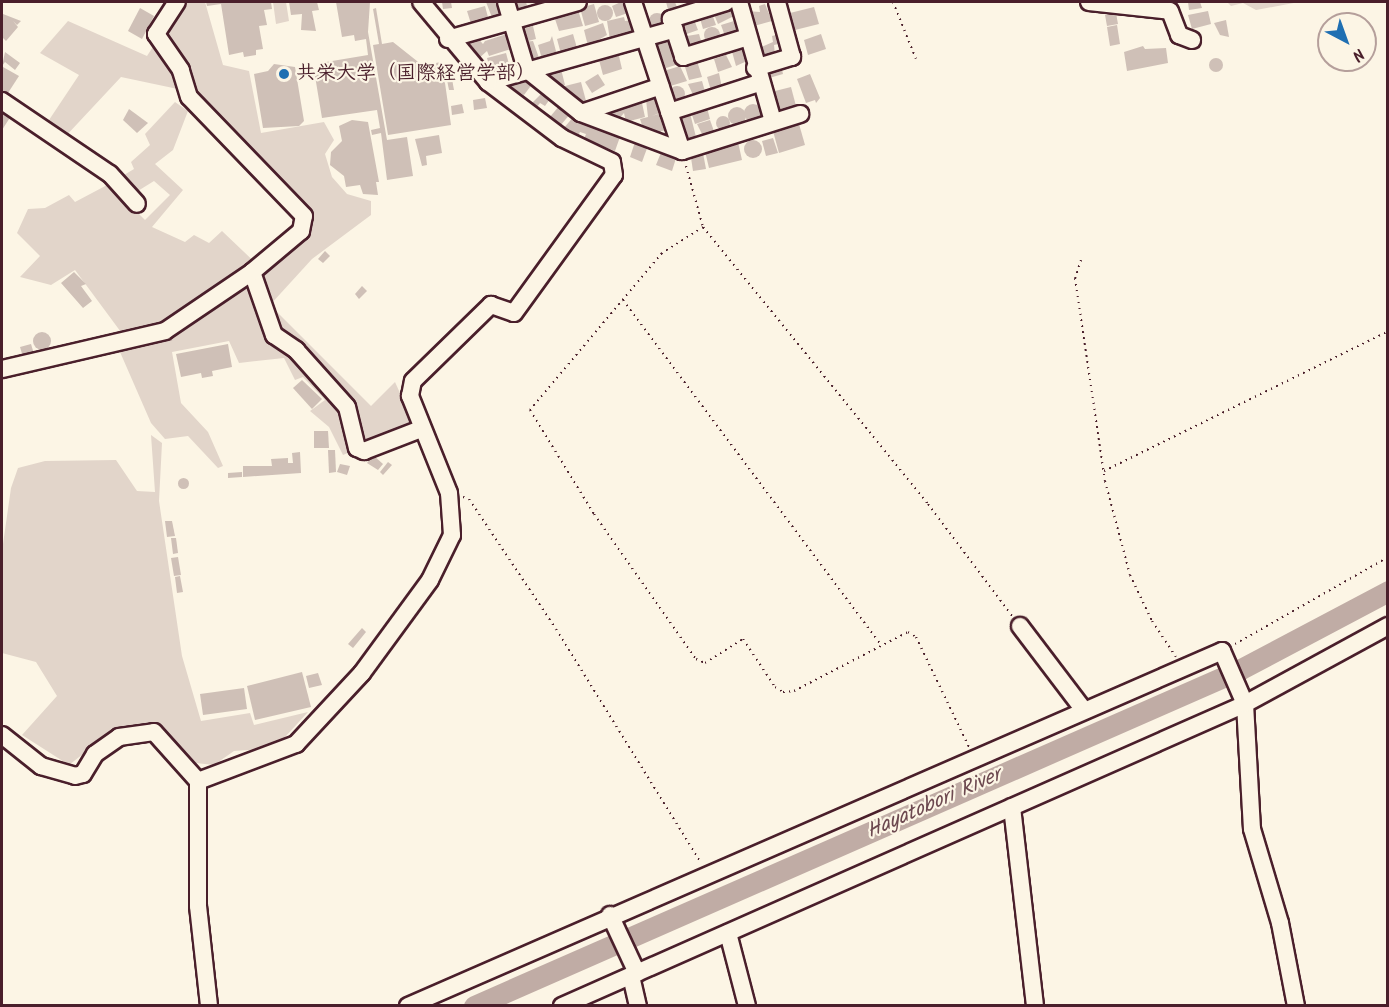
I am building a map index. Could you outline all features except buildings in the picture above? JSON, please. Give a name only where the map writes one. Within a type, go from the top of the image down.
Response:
[{"type":"street","points":[[2,369],[165,331],[252,272],[300,231],[304,216],[189,97],[181,70],[156,34],[177,2]]},
{"type":"street","points":[[198,781],[296,744],[338,702],[430,580],[452,535],[449,493],[410,396],[413,381],[491,305],[514,313],[614,175],[612,162],[562,138],[488,82],[448,39],[421,2]]},
{"type":"street","points":[[506,2],[526,69],[581,113],[682,151],[800,114]]},
{"type":"street","points":[[448,39],[578,2]]},
{"type":"street","points":[[633,2],[682,151]]},
{"type":"street","points":[[726,2],[671,19],[683,57],[748,37]]},
{"type":"street","points":[[739,2],[757,76],[773,121]]},
{"type":"street","points":[[669,112],[757,76],[792,57],[777,2]]},
{"type":"street","points":[[1089,2],[1170,11],[1179,35],[1192,40]]},
{"type":"street","points":[[488,82],[526,69],[675,30]]},
{"type":"street","points":[[581,113],[661,86]]},
{"type":"street","points":[[2,101],[110,174],[137,204]]},
{"type":"street","points":[[252,272],[273,335],[296,350],[347,407],[357,448],[363,451],[422,429]]},
{"type":"street","points":[[1020,626],[1083,709]]},
{"type":"street","points":[[562,1005],[1245,704],[1388,626]]},
{"type":"street","points":[[408,1005],[1083,709],[1222,651],[1245,704],[1252,830],[1280,923],[1296,1005]]},
{"type":"street","points":[[2,735],[41,766],[75,776],[83,774],[95,754],[118,737],[154,732],[198,781],[198,906],[209,1005]]},
{"type":"street","points":[[1012,807],[1035,1005]]},
{"type":"street","points":[[610,915],[634,975],[638,1005]]},
{"type":"street","points":[[728,933],[747,1005]]},
{"type":"path","points":[[893,2],[916,58]]},
{"type":"path","points":[[682,151],[703,227],[928,504],[1020,626]]},
{"type":"path","points":[[703,227],[662,253],[530,410],[594,514],[696,660],[705,663],[743,639],[775,687],[783,692],[794,691],[908,632],[916,637],[974,757]]},
{"type":"path","points":[[1081,260],[1075,278],[1104,471],[1130,575],[1152,621],[1183,667]]},
{"type":"path","points":[[623,300],[881,645]]},
{"type":"path","points":[[1104,471],[1388,331]]},
{"type":"path","points":[[449,493],[468,499],[556,629],[708,873]]},
{"type":"path","points":[[1222,651],[1388,557]]},
{"type":"shaded area","points":[[182,2],[205,2],[223,65],[249,71],[261,133],[324,122],[334,140],[325,154],[332,177],[347,194],[371,201],[371,215],[312,259],[270,305],[371,406],[395,382],[414,424],[343,455],[329,427],[310,411],[325,400],[303,377],[295,380],[284,358],[239,363],[229,341],[172,352],[181,403],[208,432],[223,466],[218,468],[188,436],[165,439],[151,423],[120,352],[132,347],[75,270],[51,285],[20,277],[40,256],[17,233],[28,209],[45,208],[69,195],[75,202],[109,184],[145,220],[170,195],[154,181],[133,194],[119,178],[134,169],[131,162],[150,145],[145,134],[175,102],[188,111],[173,150],[155,164],[183,190],[152,227],[185,242],[194,235],[209,243],[222,231],[264,271],[312,218],[192,92],[121,77],[64,138],[45,126],[79,75],[40,53],[68,21],[147,56]]},
{"type":"shaded area","points":[[273,2],[286,2],[289,21],[276,24]]},
{"type":"shaded area","points":[[1227,2],[1299,2],[1256,10],[1243,3],[1231,6]]},
{"type":"shaded area","points":[[151,435],[162,443],[159,501],[182,656],[201,721],[250,713],[254,725],[308,712],[275,748],[234,751],[214,765],[196,763],[164,730],[102,739],[69,765],[22,735],[57,696],[36,662],[2,653],[2,551],[11,488],[18,468],[45,461],[116,460],[137,491],[155,492]]},
{"type":"waterway","name":"Hayatobori River","points":[[474,1006],[1239,670],[1388,591]]},
{"type":"place","name":"共栄大学（国際経営学部）","points":[[284,74]]}]
